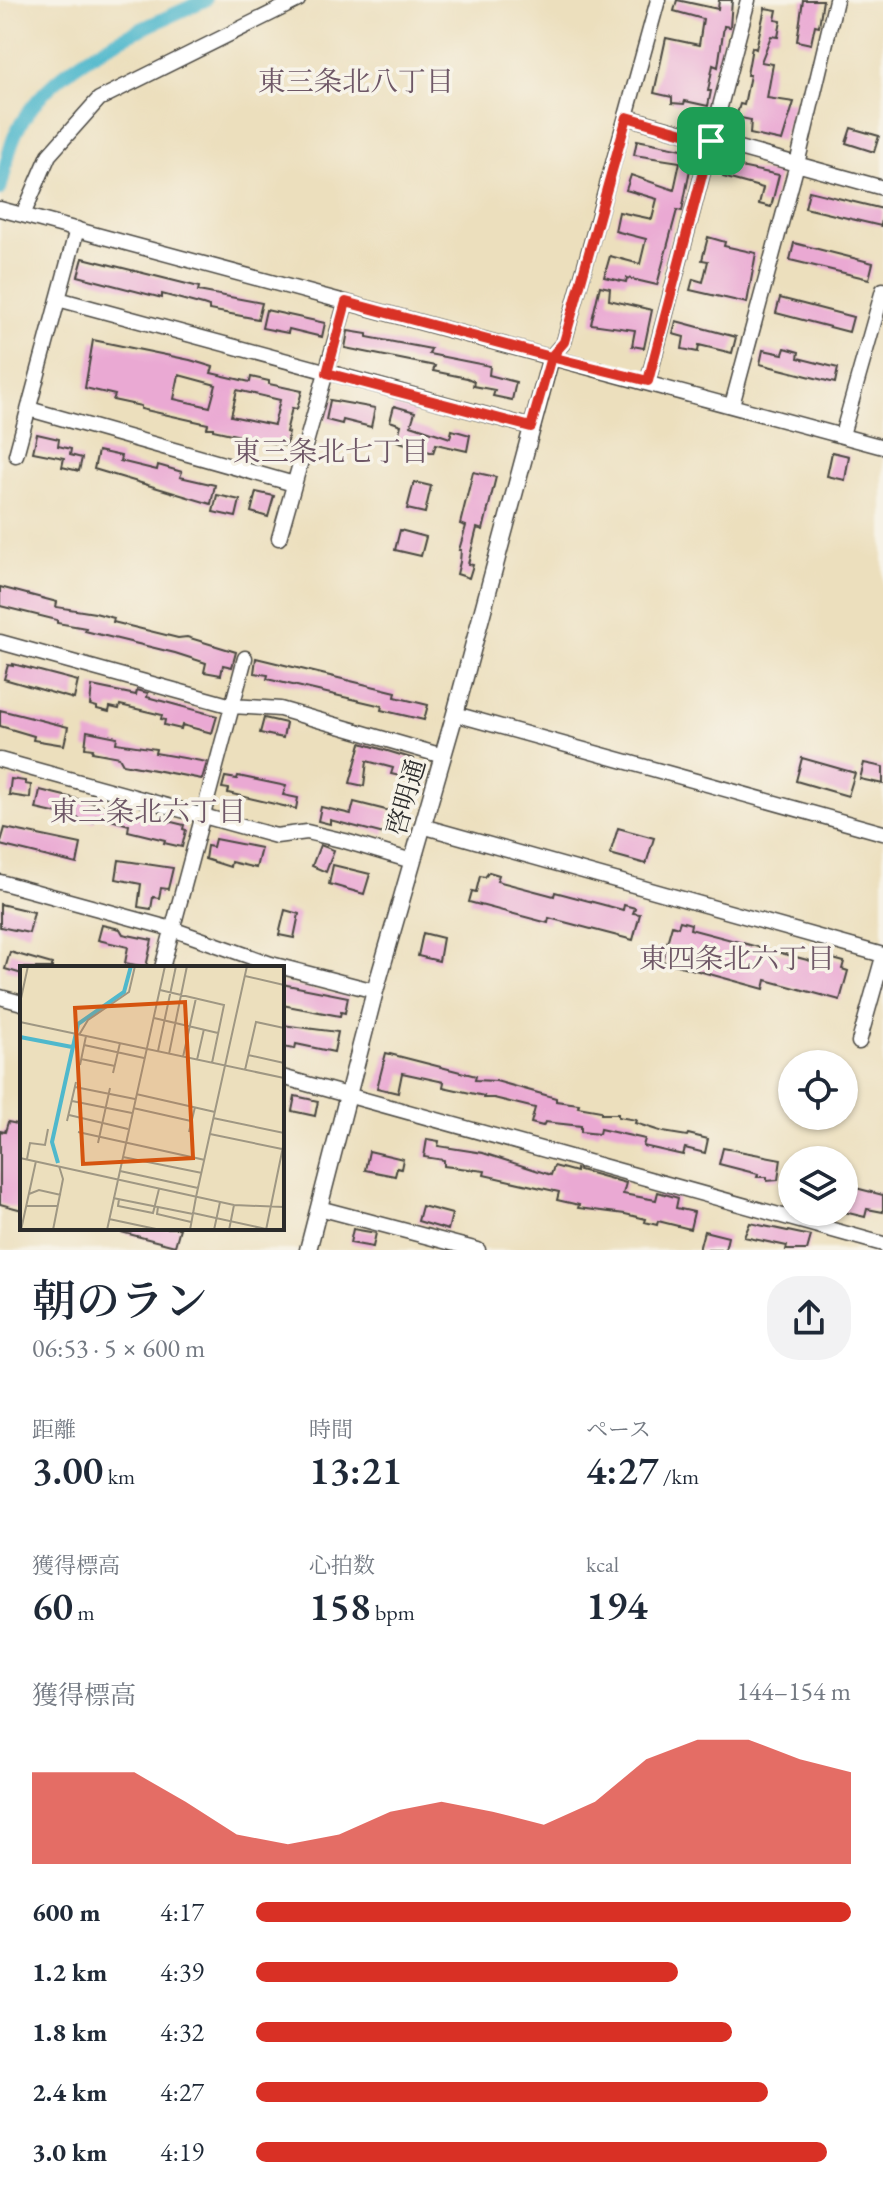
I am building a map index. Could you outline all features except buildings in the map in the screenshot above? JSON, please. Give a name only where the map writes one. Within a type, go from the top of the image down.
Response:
[{"type":"street","points":[[23,215],[49,155],[99,99],[298,0]]},
{"type":"street","points":[[551,357],[564,342],[658,0]]},
{"type":"street","points":[[648,381],[748,0]]},
{"type":"street","points":[[732,405],[797,164],[836,0]]},
{"type":"street","points":[[627,117],[883,188]]},
{"type":"street","points":[[0,209],[648,381],[883,447]]},
{"type":"street","points":[[16,455],[77,229]]},
{"type":"street","points":[[842,435],[883,290]]},
{"type":"street","points":[[58,299],[531,427]]},
{"type":"street","points":[[279,538],[346,302]]},
{"type":"street","name":"啓明通","points":[[308,1250],[375,991],[455,714],[551,357]]},
{"type":"street","points":[[29,409],[294,484]]},
{"type":"street","points":[[0,642],[232,706],[280,709],[443,756]]},
{"type":"street","points":[[163,966],[245,658]]},
{"type":"street","points":[[455,714],[883,833]]},
{"type":"street","points":[[0,760],[276,836],[307,832],[412,861]]},
{"type":"street","points":[[422,826],[883,956],[877,999],[859,1042]]},
{"type":"street","points":[[0,882],[172,929],[279,966]]},
{"type":"street","points":[[284,967],[375,991]]},
{"type":"street","points":[[0,997],[20,1002]]},
{"type":"street","points":[[284,1078],[883,1244]]},
{"type":"street","points":[[319,1208],[478,1250]]},
{"type":"waterway","points":[[0,189],[16,132],[36,101],[56,81],[102,49],[205,0]]},
{"type":"district","name":"東三条北八丁目","points":[[356,81]]},
{"type":"district","name":"東三条北七丁目","points":[[331,451]]},
{"type":"district","name":"東三条北六丁目","points":[[148,811]]},
{"type":"district","name":"東四条北六丁目","points":[[737,958]]},
{"type":"route","points":[[711,141],[627,117],[564,342],[551,357],[346,302],[327,373],[531,427],[551,357],[648,381],[711,141]]}]
